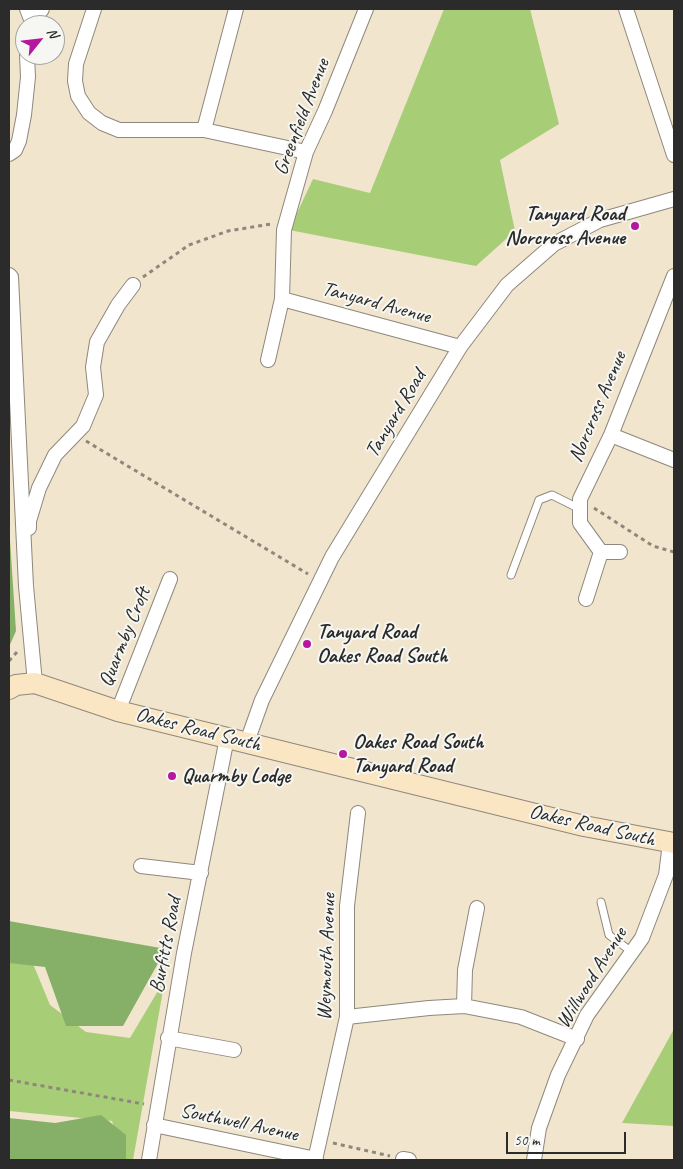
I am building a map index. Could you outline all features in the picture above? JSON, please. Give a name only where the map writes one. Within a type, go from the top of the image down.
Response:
[{"type":"street","points":[[94,9],[76,64],[75,81],[78,96],[89,113],[102,123],[119,130],[204,130],[306,152]]},
{"type":"street","points":[[204,130],[236,9]]},
{"type":"street","name":"Greenfield Avenue","points":[[268,360],[282,299],[284,230],[286,222],[306,152],[325,111],[366,9]]},
{"type":"street","points":[[626,9],[674,155]]},
{"type":"street","points":[[9,154],[15,150],[19,141],[24,115],[27,65]]},
{"type":"street","name":"Tanyard Road","points":[[237,740],[262,700],[332,557],[460,346],[507,286],[554,244],[600,220],[674,199]]},
{"type":"street","points":[[9,275],[11,278],[26,586]]},
{"type":"street","name":"Norcross Avenue","points":[[580,504],[611,435],[674,276]]},
{"type":"street","points":[[20,686],[29,521],[39,488],[55,455],[83,426],[96,395],[93,366],[97,342],[118,305],[133,285]]},
{"type":"street","name":"Tanyard Avenue","points":[[282,299],[460,346]]},
{"type":"street","points":[[611,435],[674,460]]},
{"type":"street","points":[[580,504],[580,523],[601,552]]},
{"type":"street","points":[[601,552],[620,552]]},
{"type":"street","points":[[586,599],[601,552]]},
{"type":"street","name":"Quarmby Croft","points":[[118,711],[170,579]]},
{"type":"street","name":"Oakes Road South","points":[[20,686],[66,692],[118,711],[584,826],[672,843]]},
{"type":"street","name":"Burfitts Road","points":[[149,1160],[168,1038],[184,953],[201,873],[237,740]]},
{"type":"street","name":"Weymouth Avenue","points":[[315,1160],[347,1017],[347,906],[358,813]]},
{"type":"street","name":"Willwood Avenue","points":[[534,1160],[539,1128],[558,1075],[588,1015],[642,938],[666,875],[672,843]]},
{"type":"street","points":[[141,866],[201,873]]},
{"type":"street","points":[[464,1006],[465,970],[478,908]]},
{"type":"street","points":[[347,1017],[464,1006],[521,1017],[577,1039]]},
{"type":"street","points":[[168,1038],[234,1050]]},
{"type":"street","name":"Southwell Avenue","points":[[154,1125],[315,1160]]},
{"type":"lane","points":[[511,575],[539,500],[552,495],[580,504]]},
{"type":"lane","points":[[601,902],[609,935],[632,952]]},
{"type":"path","points":[[133,285],[189,245],[228,231],[286,222]]},
{"type":"path","points":[[75,434],[320,581]]},
{"type":"path","points":[[580,504],[652,546],[674,552]]},
{"type":"path","points":[[9,1080],[157,1106]]},
{"type":"path","points":[[320,1140],[406,1160]]},
{"type":"green space","points":[[444,9],[530,9],[559,124],[500,160],[515,231],[476,266],[289,230],[313,179],[370,193]]},
{"type":"green space","points":[[9,525],[16,631],[9,647]]},
{"type":"green space","points":[[9,921],[166,949],[123,1026],[66,1026],[45,967],[9,963]]},
{"type":"green space","points":[[9,953],[29,954],[50,1005],[86,1032],[130,1038],[165,979],[133,1160],[124,1160],[112,1121],[9,1111]]},
{"type":"green space","points":[[674,1029],[674,1126],[622,1123],[669,1038]]},
{"type":"green space","points":[[101,1115],[126,1135],[126,1160],[9,1160],[9,1118],[55,1123]]},
{"type":"place","name":"Tanyard Road Norcross Avenue","points":[[635,226]]},
{"type":"place","name":"Tanyard Road Oakes Road South","points":[[307,644]]},
{"type":"place","name":"Oakes Road South Tanyard Road","points":[[343,754]]},
{"type":"place","name":"Quarmby Lodge","points":[[172,776]]}]
